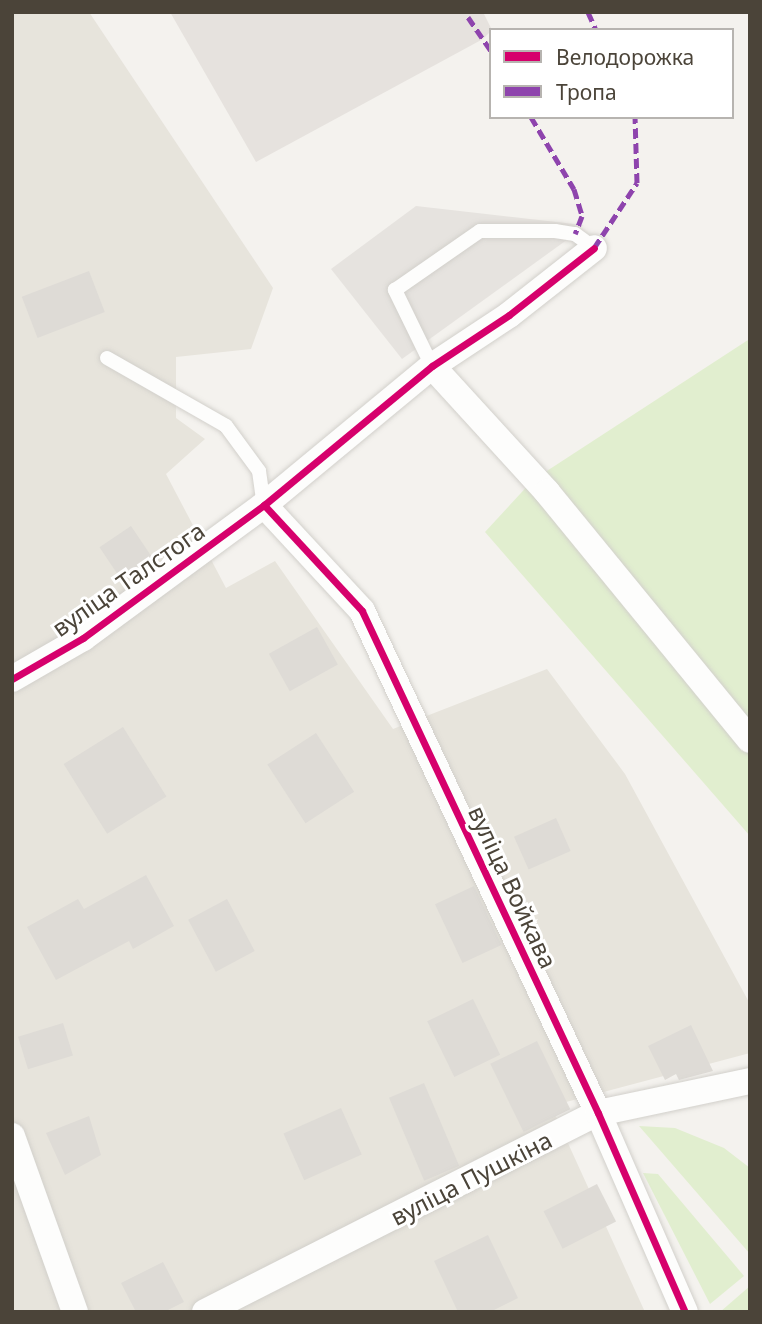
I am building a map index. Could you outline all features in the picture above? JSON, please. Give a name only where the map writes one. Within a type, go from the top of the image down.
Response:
[{"type":"street","name":"вуліца Талстога","points":[[12,679],[83,638],[264,505],[432,366],[509,315],[594,248]]},
{"type":"street","points":[[432,366],[547,492],[750,740]]},
{"type":"street","name":"вуліца Войкава","points":[[264,505],[362,611],[598,1113],[685,1312]]},
{"type":"street","name":"вуліца Пушкіна","points":[[205,1312],[598,1113],[750,1081]]},
{"type":"street","points":[[12,1136],[75,1312]]},
{"type":"lane","points":[[432,366],[395,290],[480,231],[555,231],[575,234],[594,248]]},
{"type":"lane","points":[[107,358],[226,426],[259,471],[264,505]]},
{"type":"shaded area","points":[[12,12],[89,12],[273,288],[251,349],[176,357],[176,418],[205,439],[166,474],[226,588],[275,561],[393,729],[547,669],[625,774],[750,1004],[750,1053],[551,1106],[645,1312],[12,1312]]},
{"type":"shaded area","points":[[170,12],[483,12],[491,28],[483,39],[256,162]]},
{"type":"shaded area","points":[[416,206],[583,225],[575,234],[402,359],[331,269]]},
{"type":"green space","points":[[748,340],[750,836],[485,532],[533,480]]},
{"type":"green space","points":[[639,1126],[675,1128],[724,1148],[750,1168],[750,1254]]},
{"type":"green space","points":[[643,1173],[658,1174],[744,1276],[710,1304]]},
{"type":"green space","points":[[750,1286],[750,1312],[720,1312]]},
{"type":"building","points":[[89,271],[105,312],[38,338],[22,297]]},
{"type":"building","points":[[131,526],[153,559],[122,580],[99,547]]},
{"type":"building","points":[[317,627],[338,665],[290,691],[269,654]]},
{"type":"building","points":[[123,727],[166,797],[107,834],[64,764]]},
{"type":"building","points":[[316,733],[354,792],[305,823],[267,765]]},
{"type":"building","points":[[556,818],[571,851],[529,870],[514,837]]},
{"type":"building","points":[[146,875],[174,926],[133,949],[129,941],[56,980],[27,927],[78,899],[84,909]]},
{"type":"building","points":[[474,886],[501,945],[462,963],[435,904]]},
{"type":"building","points":[[227,899],[255,951],[216,972],[188,920]]},
{"type":"building","points":[[473,999],[500,1055],[454,1077],[427,1021]]},
{"type":"building","points":[[63,1023],[73,1056],[28,1069],[18,1037]]},
{"type":"building","points":[[691,1025],[713,1071],[679,1080],[676,1074],[665,1080],[648,1046]]},
{"type":"building","points":[[537,1041],[570,1109],[524,1132],[490,1064]]},
{"type":"building","points":[[424,1083],[459,1166],[424,1181],[389,1098]]},
{"type":"building","points":[[341,1108],[362,1155],[304,1180],[283,1134]]},
{"type":"building","points":[[89,1116],[101,1155],[65,1175],[46,1133]]},
{"type":"building","points":[[597,1184],[616,1221],[563,1249],[544,1211]]},
{"type":"building","points":[[488,1235],[518,1298],[490,1312],[458,1312],[434,1261]]},
{"type":"building","points":[[163,1262],[184,1302],[164,1312],[136,1312],[121,1283]]},
{"type":"marked path","points":[[588,12],[595,28]]},
{"type":"marked path","points":[[468,17],[489,48]]},
{"type":"marked path","points":[[532,119],[574,189],[582,216],[575,234]]},
{"type":"marked path","points":[[594,248],[637,183],[635,119]]},
{"type":"cycle path","points":[[12,679],[83,638],[264,505],[432,366],[509,315],[594,248]]},
{"type":"cycle path","points":[[264,505],[362,611],[598,1113],[685,1312]]}]
